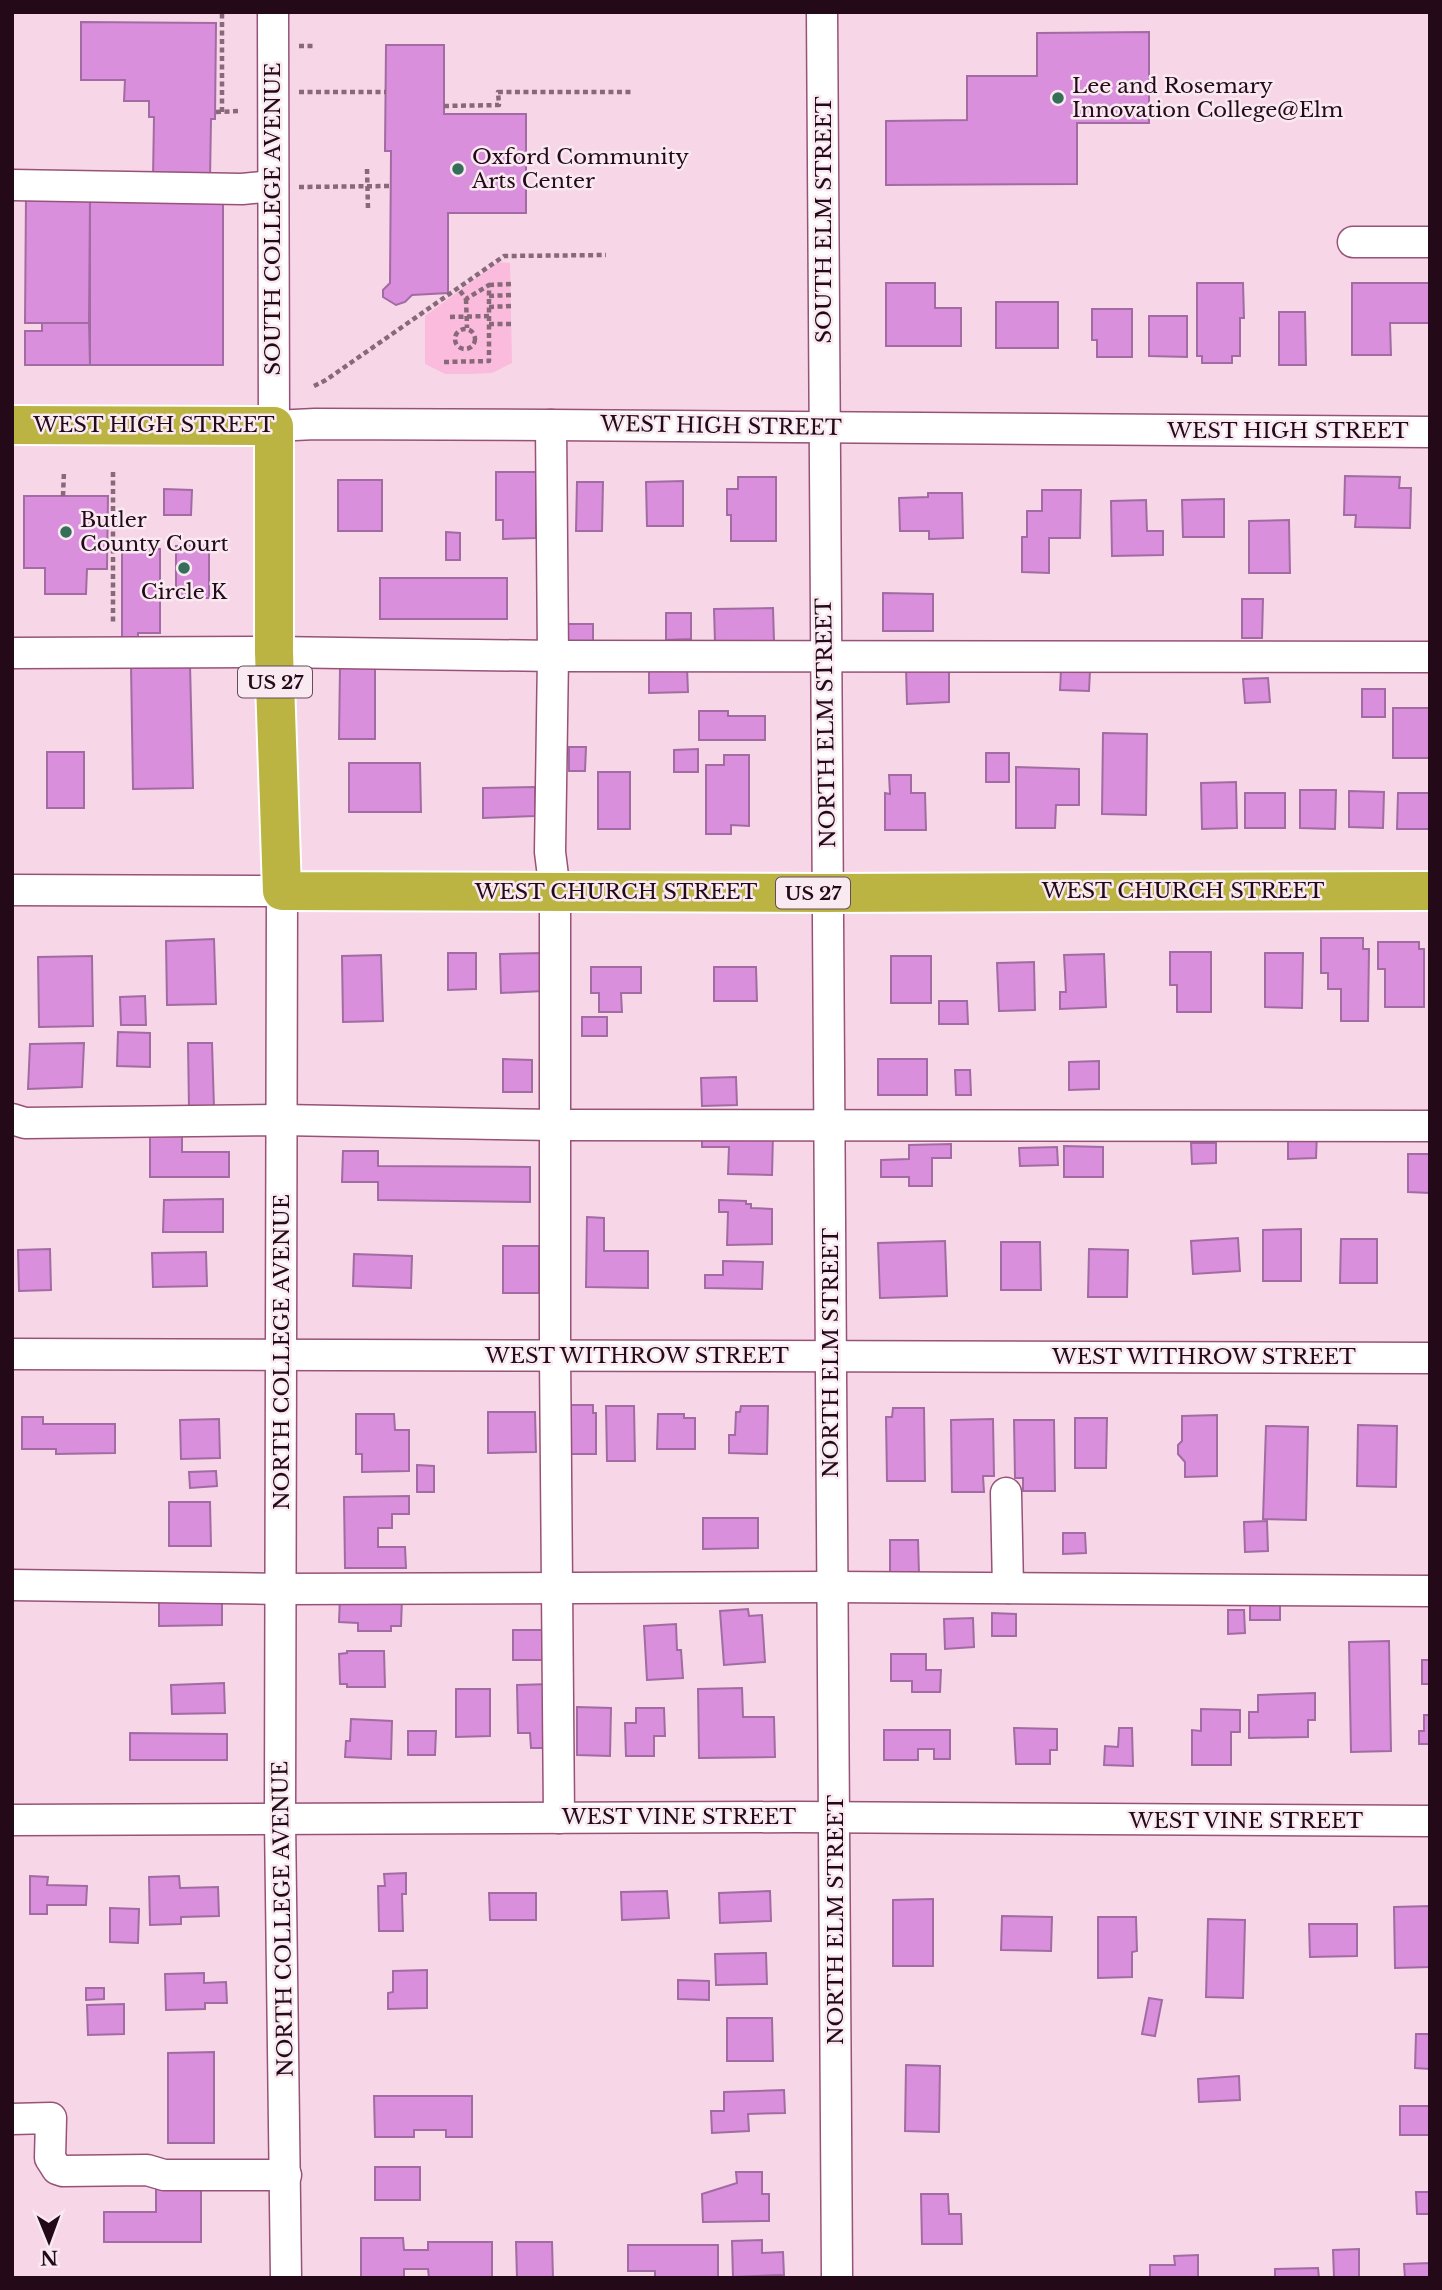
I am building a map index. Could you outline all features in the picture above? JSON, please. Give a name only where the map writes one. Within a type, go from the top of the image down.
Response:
[{"type":"highway","name":"WEST HIGH STREET","points":[[12,425],[274,426]]},
{"type":"highway","name":"NORTH COLLEGE AVENUE","points":[[274,426],[274,652],[282,891]]},
{"type":"highway","name":"WEST CHURCH STREET","points":[[282,891],[1430,891]]},
{"type":"street","name":"SOUTH COLLEGE AVENUE","points":[[273,12],[274,426]]},
{"type":"street","name":"SOUTH ELM STREET","points":[[822,12],[825,428]]},
{"type":"street","points":[[12,185],[242,189],[273,186]]},
{"type":"street","points":[[1353,242],[1430,242]]},
{"type":"street","name":"WEST HIGH STREET","points":[[274,426],[551,425],[1430,432]]},
{"type":"street","points":[[551,425],[553,656],[550,852],[555,892],[559,1818]]},
{"type":"street","name":"NORTH ELM STREET","points":[[825,428],[837,2278]]},
{"type":"street","points":[[12,653],[1430,657]]},
{"type":"street","name":"WEST CHURCH STREET","points":[[12,890],[282,891]]},
{"type":"street","name":"NORTH COLLEGE AVENUE","points":[[282,891],[280,1819],[286,2278]]},
{"type":"street","points":[[12,1119],[25,1123],[282,1120],[555,1125],[1430,1126]]},
{"type":"street","name":"WEST WITHROW STREET","points":[[12,1353],[1430,1358]]},
{"type":"street","points":[[1006,1493],[1008,1588]]},
{"type":"street","points":[[12,1585],[282,1589],[833,1587],[1430,1591]]},
{"type":"street","name":"WEST VINE STREET","points":[[12,1819],[835,1817],[1430,1821]]},
{"type":"street","points":[[12,2119],[51,2118],[50,2158],[57,2169],[63,2171],[147,2170],[164,2175],[286,2175]]},
{"type":"path","points":[[222,12],[222,112]]},
{"type":"path","points":[[273,92],[386,92]]},
{"type":"path","points":[[444,106],[499,105],[498,92],[631,92]]},
{"type":"path","points":[[215,112],[241,111]]},
{"type":"path","points":[[367,169],[368,209]]},
{"type":"path","points":[[273,186],[391,187]]},
{"type":"path","points":[[314,386],[504,256],[606,255]]},
{"type":"path","points":[[466,299],[489,285],[511,284]]},
{"type":"path","points":[[444,362],[489,361],[489,285]]},
{"type":"path","points":[[458,288],[466,299],[467,328]]},
{"type":"path","points":[[489,296],[511,295]]},
{"type":"path","points":[[489,307],[511,306]]},
{"type":"path","points":[[450,317],[489,316]]},
{"type":"path","points":[[489,324],[512,324]]},
{"type":"path","points":[[467,328],[473,332],[476,340],[472,347],[466,349],[459,347],[455,338],[460,329],[467,328]]},
{"type":"path","points":[[476,340],[489,340]]},
{"type":"path","points":[[466,349],[466,362]]},
{"type":"path","points":[[63,496],[64,471]]},
{"type":"path","points":[[113,471],[113,653]]},
{"type":"shaded area","points":[[498,262],[510,263],[512,363],[492,373],[470,374],[445,374],[425,364],[425,316]]},
{"type":"building","points":[[81,22],[216,23],[215,119],[211,119],[210,179],[153,179],[154,117],[149,117],[149,101],[124,101],[125,80],[81,80]]},
{"type":"building","name":"Lee and Rosemary Innovation College@Elm","points":[[1149,32],[1149,123],[1077,123],[1077,184],[886,185],[886,121],[967,120],[967,76],[1037,76],[1037,33]]},
{"type":"building","name":"Oxford Community Arts Center","points":[[386,45],[444,45],[444,114],[526,114],[526,213],[448,213],[448,293],[412,295],[405,302],[396,305],[383,297],[383,290],[390,283],[391,151],[385,151]]},
{"type":"building","points":[[26,196],[90,198],[89,323],[25,323]]},
{"type":"building","points":[[223,197],[223,365],[90,365],[90,198]]},
{"type":"building","points":[[886,283],[935,283],[935,308],[961,308],[961,346],[886,346]]},
{"type":"building","points":[[1197,283],[1243,283],[1244,318],[1240,318],[1240,356],[1232,356],[1232,363],[1202,363],[1202,356],[1197,356]]},
{"type":"building","points":[[1352,283],[1430,283],[1430,323],[1390,323],[1391,355],[1352,355]]},
{"type":"building","points":[[996,302],[1058,302],[1058,348],[996,348]]},
{"type":"building","points":[[1092,309],[1132,309],[1132,357],[1097,357],[1097,340],[1092,340]]},
{"type":"building","points":[[1279,312],[1305,312],[1306,365],[1279,365]]},
{"type":"building","points":[[1149,316],[1187,316],[1187,357],[1149,356]]},
{"type":"building","points":[[42,323],[89,323],[90,365],[25,365],[25,331],[42,331]]},
{"type":"building","points":[[496,472],[536,472],[536,538],[503,539],[503,520],[496,520]]},
{"type":"building","points":[[1345,476],[1400,477],[1399,488],[1411,488],[1410,528],[1355,527],[1356,515],[1344,515]]},
{"type":"building","points":[[738,477],[776,477],[776,541],[731,541],[727,489],[738,489]]},
{"type":"building","points":[[338,480],[382,480],[382,531],[338,531]]},
{"type":"building","points":[[683,481],[683,526],[647,526],[646,482]]},
{"type":"building","points":[[577,482],[603,482],[602,531],[576,531]]},
{"type":"building","points":[[164,489],[192,490],[191,515],[164,515]]},
{"type":"building","points":[[1042,490],[1081,490],[1080,538],[1049,538],[1049,573],[1022,572],[1022,537],[1027,537],[1027,511],[1042,511]]},
{"type":"building","points":[[928,493],[962,493],[963,538],[929,539],[929,531],[900,531],[899,498],[928,497]]},
{"type":"building","name":"Butler County Court","points":[[24,496],[108,496],[107,569],[87,569],[86,594],[45,594],[45,568],[24,568]]},
{"type":"building","points":[[1224,499],[1224,537],[1183,537],[1182,500]]},
{"type":"building","points":[[1146,500],[1147,531],[1163,531],[1163,555],[1112,556],[1111,501]]},
{"type":"building","points":[[1289,520],[1290,573],[1249,573],[1249,521]]},
{"type":"building","points":[[446,532],[460,533],[460,560],[446,560]]},
{"type":"building","points":[[209,545],[209,598],[176,598],[176,546]]},
{"type":"building","points":[[122,549],[160,549],[160,633],[138,633],[138,641],[122,641]]},
{"type":"building","points":[[380,578],[507,578],[507,619],[380,619]]},
{"type":"building","points":[[883,593],[933,594],[933,631],[883,631]]},
{"type":"building","points":[[1242,599],[1263,599],[1262,638],[1242,638]]},
{"type":"building","points":[[773,608],[774,641],[715,642],[714,609]]},
{"type":"building","points":[[666,613],[691,613],[691,639],[666,640]]},
{"type":"building","points":[[562,624],[593,624],[593,647],[562,646]]},
{"type":"building","points":[[190,664],[193,788],[133,789],[131,666]]},
{"type":"building","points":[[949,666],[949,702],[907,704],[906,668]]},
{"type":"building","points":[[340,667],[375,667],[375,739],[339,739]]},
{"type":"building","points":[[687,667],[688,692],[649,693],[649,668]]},
{"type":"building","points":[[1061,670],[1090,671],[1089,691],[1060,690]]},
{"type":"building","points":[[1268,678],[1270,702],[1245,703],[1243,679]]},
{"type":"building","points":[[1362,689],[1385,689],[1385,717],[1362,717]]},
{"type":"building","points":[[1393,708],[1430,708],[1430,758],[1393,758]]},
{"type":"building","points":[[699,711],[728,711],[728,716],[765,716],[765,740],[699,740]]},
{"type":"building","points":[[1103,733],[1147,734],[1146,815],[1102,814]]},
{"type":"building","points":[[569,747],[586,747],[585,771],[569,771]]},
{"type":"building","points":[[698,749],[698,772],[674,772],[674,750]]},
{"type":"building","points":[[47,752],[84,752],[84,808],[47,808]]},
{"type":"building","points":[[986,753],[1009,753],[1009,782],[986,782]]},
{"type":"building","points":[[724,755],[749,755],[749,826],[731,825],[731,834],[706,834],[706,765],[724,765]]},
{"type":"building","points":[[349,763],[420,763],[421,812],[349,812]]},
{"type":"building","points":[[1016,767],[1079,769],[1079,805],[1056,805],[1055,828],[1016,828]]},
{"type":"building","points":[[598,772],[630,772],[630,829],[598,829]]},
{"type":"building","points":[[889,775],[911,775],[911,793],[925,793],[926,830],[885,830],[885,793],[890,794]]},
{"type":"building","points":[[1236,782],[1237,828],[1202,829],[1201,783]]},
{"type":"building","points":[[535,787],[535,816],[483,818],[483,788]]},
{"type":"building","points":[[1300,790],[1336,790],[1335,829],[1300,828]]},
{"type":"building","points":[[1349,791],[1384,792],[1383,828],[1349,827]]},
{"type":"building","points":[[1245,793],[1285,793],[1285,828],[1245,828]]},
{"type":"building","points":[[1398,793],[1430,793],[1430,829],[1397,829]]},
{"type":"building","points":[[1321,938],[1363,938],[1363,949],[1369,949],[1368,1021],[1341,1021],[1341,989],[1328,989],[1328,973],[1321,973]]},
{"type":"building","points":[[214,939],[216,1004],[167,1005],[166,941]]},
{"type":"building","points":[[1378,942],[1419,942],[1419,949],[1424,949],[1424,1007],[1385,1007],[1385,969],[1378,969]]},
{"type":"building","points":[[1170,952],[1211,952],[1211,1012],[1177,1012],[1177,985],[1170,985]]},
{"type":"building","points":[[448,953],[476,953],[476,989],[448,990]]},
{"type":"building","points":[[542,953],[543,991],[501,993],[500,954]]},
{"type":"building","points":[[1265,953],[1303,953],[1302,1008],[1265,1007]]},
{"type":"building","points":[[1104,954],[1106,1007],[1060,1009],[1060,992],[1066,992],[1064,955]]},
{"type":"building","points":[[381,955],[383,1021],[343,1022],[342,956]]},
{"type":"building","points":[[92,956],[93,1026],[39,1027],[38,957]]},
{"type":"building","points":[[891,956],[931,956],[931,1003],[891,1003]]},
{"type":"building","points":[[1034,962],[1035,1010],[999,1011],[997,963]]},
{"type":"building","points":[[591,967],[641,967],[641,993],[621,993],[622,1012],[599,1012],[599,993],[591,993]]},
{"type":"building","points":[[714,967],[756,967],[757,1001],[714,1001]]},
{"type":"building","points":[[145,996],[146,1025],[121,1025],[120,997]]},
{"type":"building","points":[[939,1001],[967,1001],[968,1024],[939,1024]]},
{"type":"building","points":[[582,1017],[607,1017],[607,1036],[582,1036]]},
{"type":"building","points":[[118,1032],[150,1033],[150,1067],[117,1066]]},
{"type":"building","points":[[84,1043],[82,1087],[28,1089],[30,1044]]},
{"type":"building","points":[[188,1043],[212,1043],[214,1108],[189,1109]]},
{"type":"building","points":[[503,1059],[532,1060],[532,1092],[503,1092]]},
{"type":"building","points":[[878,1059],[927,1059],[927,1095],[878,1095]]},
{"type":"building","points":[[1099,1061],[1099,1089],[1069,1090],[1069,1062]]},
{"type":"building","points":[[955,1070],[970,1070],[971,1095],[956,1095]]},
{"type":"building","points":[[736,1077],[737,1105],[702,1106],[701,1078]]},
{"type":"building","points":[[702,1130],[773,1134],[772,1175],[728,1174],[729,1147],[702,1147]]},
{"type":"building","points":[[150,1131],[182,1131],[182,1152],[229,1152],[229,1177],[150,1177]]},
{"type":"building","points":[[1288,1132],[1317,1133],[1316,1158],[1288,1159]]},
{"type":"building","points":[[1191,1143],[1216,1143],[1216,1163],[1192,1164]]},
{"type":"building","points":[[951,1144],[951,1158],[932,1158],[932,1186],[909,1186],[909,1177],[881,1177],[881,1160],[909,1159],[909,1145]]},
{"type":"building","points":[[1064,1146],[1103,1147],[1103,1177],[1064,1177]]},
{"type":"building","points":[[1057,1147],[1058,1165],[1020,1166],[1019,1148]]},
{"type":"building","points":[[343,1151],[378,1151],[378,1166],[530,1167],[530,1202],[378,1200],[378,1182],[342,1182]]},
{"type":"building","points":[[1408,1154],[1430,1154],[1430,1193],[1408,1192]]},
{"type":"building","points":[[223,1199],[223,1232],[163,1232],[164,1200]]},
{"type":"building","points":[[719,1200],[746,1201],[746,1204],[751,1204],[751,1208],[772,1209],[772,1244],[727,1245],[728,1212],[719,1212]]},
{"type":"building","points":[[587,1217],[604,1218],[604,1251],[648,1251],[648,1288],[586,1287]]},
{"type":"building","points":[[1301,1229],[1301,1281],[1263,1281],[1263,1230]]},
{"type":"building","points":[[1238,1238],[1240,1271],[1193,1274],[1191,1241]]},
{"type":"building","points":[[1341,1239],[1377,1239],[1377,1283],[1340,1283]]},
{"type":"building","points":[[945,1241],[947,1296],[880,1298],[878,1243]]},
{"type":"building","points":[[1001,1242],[1040,1242],[1041,1290],[1001,1290]]},
{"type":"building","points":[[503,1246],[539,1246],[539,1293],[503,1293]]},
{"type":"building","points":[[50,1249],[51,1290],[19,1291],[18,1250]]},
{"type":"building","points":[[1089,1249],[1128,1250],[1127,1297],[1088,1297]]},
{"type":"building","points":[[206,1252],[207,1286],[153,1287],[152,1253]]},
{"type":"building","points":[[354,1254],[412,1256],[411,1288],[353,1286]]},
{"type":"building","points":[[723,1261],[763,1262],[762,1289],[705,1288],[705,1275],[723,1275]]},
{"type":"building","points":[[568,1405],[593,1405],[593,1413],[596,1413],[596,1454],[565,1454]]},
{"type":"building","points":[[606,1406],[634,1406],[635,1461],[607,1461]]},
{"type":"building","points":[[741,1406],[768,1406],[767,1454],[729,1453],[729,1435],[735,1435],[736,1412],[740,1412]]},
{"type":"building","points":[[893,1408],[924,1408],[925,1481],[887,1481],[886,1417],[892,1417]]},
{"type":"building","points":[[488,1412],[535,1412],[536,1452],[488,1453]]},
{"type":"building","points":[[356,1414],[394,1414],[395,1430],[409,1430],[409,1471],[362,1472],[362,1454],[356,1454]]},
{"type":"building","points":[[658,1414],[684,1414],[684,1418],[695,1418],[695,1449],[657,1449]]},
{"type":"building","points":[[1217,1415],[1217,1476],[1185,1477],[1185,1462],[1178,1454],[1178,1445],[1182,1441],[1182,1416]]},
{"type":"building","points":[[22,1417],[43,1417],[43,1424],[115,1424],[115,1453],[56,1454],[56,1449],[22,1449]]},
{"type":"building","points":[[1075,1418],[1107,1418],[1106,1468],[1075,1468]]},
{"type":"building","points":[[219,1419],[220,1458],[181,1459],[180,1420]]},
{"type":"building","points":[[993,1419],[994,1476],[983,1476],[984,1492],[952,1492],[951,1420]]},
{"type":"building","points":[[1014,1420],[1054,1420],[1055,1491],[1023,1491],[1023,1478],[1015,1478]]},
{"type":"building","points":[[1358,1425],[1397,1426],[1396,1487],[1357,1486]]},
{"type":"building","points":[[1266,1426],[1308,1427],[1306,1520],[1263,1519]]},
{"type":"building","points":[[417,1465],[434,1466],[434,1492],[417,1492]]},
{"type":"building","points":[[216,1471],[217,1486],[190,1488],[189,1472]]},
{"type":"building","points":[[409,1496],[409,1514],[392,1514],[392,1528],[378,1528],[378,1547],[405,1547],[406,1568],[345,1568],[344,1497]]},
{"type":"building","points":[[169,1502],[210,1502],[211,1546],[169,1546]]},
{"type":"building","points":[[703,1518],[758,1518],[758,1548],[703,1549]]},
{"type":"building","points":[[1267,1521],[1268,1551],[1245,1552],[1244,1522]]},
{"type":"building","points":[[1063,1533],[1085,1533],[1086,1553],[1063,1554]]},
{"type":"building","points":[[890,1540],[918,1540],[919,1573],[890,1573]]},
{"type":"building","points":[[159,1595],[222,1595],[222,1625],[159,1626]]},
{"type":"building","points":[[340,1597],[402,1599],[401,1626],[391,1626],[391,1631],[358,1631],[358,1623],[339,1622]]},
{"type":"building","points":[[1250,1602],[1280,1602],[1280,1620],[1250,1620]]},
{"type":"building","points":[[748,1609],[749,1616],[762,1615],[765,1662],[724,1665],[720,1611]]},
{"type":"building","points":[[1228,1610],[1244,1610],[1245,1633],[1228,1634]]},
{"type":"building","points":[[992,1613],[1016,1614],[1016,1636],[992,1636]]},
{"type":"building","points":[[973,1618],[974,1647],[945,1649],[944,1619]]},
{"type":"building","points":[[676,1624],[677,1650],[681,1650],[683,1678],[647,1680],[644,1626]]},
{"type":"building","points":[[513,1630],[543,1630],[543,1660],[513,1660]]},
{"type":"building","points":[[1389,1641],[1391,1751],[1351,1752],[1349,1642]]},
{"type":"building","points":[[347,1651],[384,1651],[385,1687],[347,1687],[347,1684],[340,1684],[339,1654]]},
{"type":"building","points":[[891,1654],[926,1654],[926,1670],[941,1670],[940,1692],[912,1692],[912,1681],[891,1681]]},
{"type":"building","points":[[1422,1660],[1430,1660],[1430,1684],[1422,1684]]},
{"type":"building","points":[[224,1683],[225,1713],[172,1714],[171,1685]]},
{"type":"building","points":[[551,1684],[555,1748],[531,1748],[530,1733],[518,1733],[517,1685]]},
{"type":"building","points":[[742,1688],[743,1717],[774,1717],[775,1757],[699,1758],[698,1689]]},
{"type":"building","points":[[456,1689],[490,1689],[490,1736],[456,1737]]},
{"type":"building","points":[[1315,1693],[1315,1720],[1308,1720],[1308,1737],[1249,1738],[1249,1712],[1258,1712],[1258,1695]]},
{"type":"building","points":[[577,1707],[611,1708],[610,1756],[577,1755]]},
{"type":"building","points":[[636,1708],[664,1708],[665,1736],[654,1736],[654,1756],[626,1756],[625,1723],[636,1723]]},
{"type":"building","points":[[1201,1709],[1240,1710],[1240,1732],[1231,1732],[1231,1765],[1192,1765],[1192,1730],[1201,1731]]},
{"type":"building","points":[[1424,1715],[1430,1715],[1430,1744],[1419,1744],[1419,1731],[1424,1731]]},
{"type":"building","points":[[351,1719],[392,1721],[391,1759],[345,1757],[346,1741],[350,1741]]},
{"type":"building","points":[[1014,1728],[1057,1729],[1057,1750],[1050,1750],[1050,1764],[1016,1764]]},
{"type":"building","points":[[1119,1728],[1132,1728],[1133,1766],[1104,1765],[1105,1746],[1118,1747]]},
{"type":"building","points":[[884,1730],[950,1730],[950,1759],[934,1759],[934,1749],[918,1749],[918,1760],[884,1760]]},
{"type":"building","points":[[408,1731],[436,1731],[435,1755],[408,1755]]},
{"type":"building","points":[[130,1733],[227,1734],[227,1760],[130,1760]]},
{"type":"building","points":[[406,1873],[406,1894],[402,1894],[403,1931],[379,1931],[378,1886],[385,1886],[384,1874]]},
{"type":"building","points":[[30,1876],[48,1877],[47,1885],[87,1886],[86,1905],[47,1905],[47,1914],[30,1914]]},
{"type":"building","points":[[179,1876],[180,1888],[218,1887],[219,1916],[181,1917],[181,1924],[150,1925],[149,1877]]},
{"type":"building","points":[[667,1891],[669,1918],[622,1920],[621,1892]]},
{"type":"building","points":[[770,1891],[771,1921],[720,1923],[719,1893]]},
{"type":"building","points":[[489,1893],[536,1893],[536,1920],[490,1920]]},
{"type":"building","points":[[933,1899],[933,1966],[893,1966],[893,1900]]},
{"type":"building","points":[[1430,1906],[1430,1967],[1395,1968],[1394,1907]]},
{"type":"building","points":[[110,1908],[139,1909],[138,1943],[110,1942]]},
{"type":"building","points":[[1002,1916],[1052,1917],[1051,1951],[1001,1950]]},
{"type":"building","points":[[1098,1917],[1136,1917],[1137,1951],[1132,1952],[1132,1977],[1098,1978]]},
{"type":"building","points":[[1208,1919],[1245,1920],[1243,1998],[1206,1997]]},
{"type":"building","points":[[1309,1924],[1357,1924],[1357,1956],[1310,1957]]},
{"type":"building","points":[[766,1953],[767,1984],[716,1985],[715,1954]]},
{"type":"building","points":[[427,1970],[427,2008],[388,2009],[388,1993],[393,1992],[393,1971]]},
{"type":"building","points":[[204,1973],[204,1983],[226,1982],[227,2003],[205,2003],[205,2009],[166,2010],[165,1974]]},
{"type":"building","points":[[678,1980],[709,1981],[709,2000],[678,1999]]},
{"type":"building","points":[[86,1988],[104,1988],[104,1999],[86,2000]]},
{"type":"building","points":[[1149,1998],[1162,2000],[1155,2036],[1142,2034]]},
{"type":"building","points":[[124,2004],[124,2034],[88,2035],[87,2005]]},
{"type":"building","points":[[727,2018],[772,2018],[773,2061],[727,2061]]},
{"type":"building","points":[[1416,2034],[1430,2034],[1430,2069],[1415,2068]]},
{"type":"building","points":[[214,2052],[214,2143],[168,2143],[168,2053]]},
{"type":"building","points":[[906,2065],[940,2066],[939,2132],[905,2131]]},
{"type":"building","points":[[1239,2076],[1240,2100],[1199,2102],[1198,2079]]},
{"type":"building","points":[[784,2090],[785,2113],[748,2114],[749,2131],[712,2133],[711,2111],[724,2111],[724,2092]]},
{"type":"building","points":[[374,2096],[472,2096],[472,2137],[446,2137],[446,2130],[414,2130],[414,2137],[375,2137]]},
{"type":"building","points":[[1400,2106],[1430,2106],[1430,2135],[1400,2135]]},
{"type":"building","points":[[375,2167],[420,2167],[420,2200],[375,2200]]},
{"type":"building","points":[[736,2172],[762,2172],[762,2194],[769,2194],[769,2221],[703,2222],[702,2194],[737,2183]]},
{"type":"building","points":[[156,2187],[201,2188],[201,2242],[104,2242],[104,2212],[156,2212]]},
{"type":"building","points":[[1416,2192],[1430,2192],[1430,2214],[1417,2214]]},
{"type":"building","points":[[921,2194],[948,2194],[949,2214],[961,2214],[962,2244],[922,2244]]},
{"type":"building","points":[[361,2238],[403,2238],[404,2250],[428,2250],[428,2242],[492,2242],[492,2278],[429,2278],[428,2269],[404,2269],[404,2278],[361,2278]]},
{"type":"building","points":[[762,2240],[762,2253],[783,2252],[784,2275],[733,2277],[732,2241]]},
{"type":"building","points":[[516,2242],[552,2242],[553,2278],[517,2278]]},
{"type":"building","points":[[628,2245],[718,2245],[718,2278],[655,2278],[655,2271],[628,2271]]},
{"type":"building","points":[[1359,2249],[1359,2278],[1334,2278],[1333,2250]]},
{"type":"building","points":[[1198,2255],[1198,2278],[1150,2278],[1150,2265],[1175,2265],[1174,2256]]},
{"type":"building","points":[[1430,2263],[1430,2278],[1405,2278],[1404,2264]]},
{"type":"building","points":[[1318,2268],[1319,2278],[1275,2278],[1275,2269]]},
{"type":"place","name":"Lee and Rosemary Innovation College@Elm","points":[[1058,98]]},
{"type":"place","name":"Oxford Community Arts Center","points":[[458,169]]},
{"type":"place","name":"Butler County Court","points":[[66,532]]},
{"type":"place","name":"Circle K","points":[[184,568]]}]
